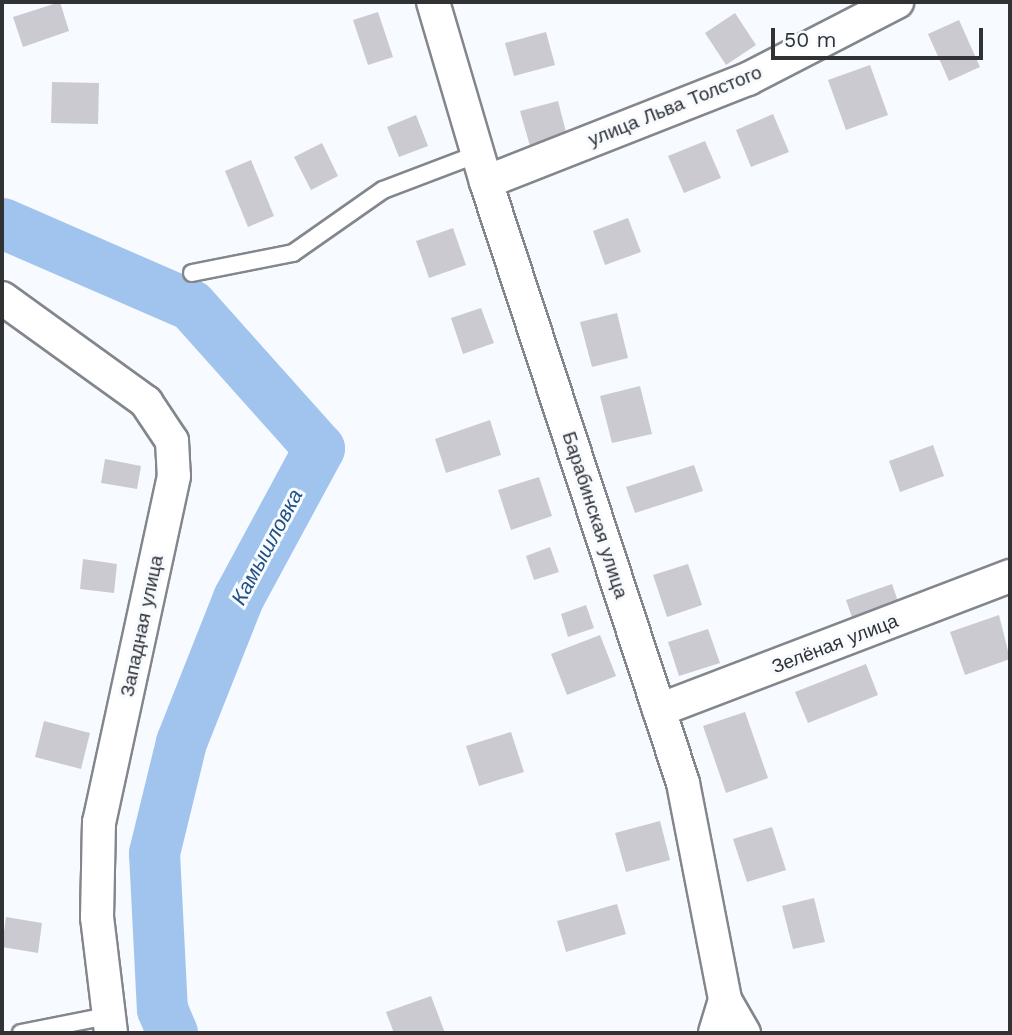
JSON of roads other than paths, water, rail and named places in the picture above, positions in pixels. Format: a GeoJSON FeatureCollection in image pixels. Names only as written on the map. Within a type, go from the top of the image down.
{"type":"FeatureCollection","features":[{"type":"Feature","properties":{"kind":"street","name":"Барабинская улица"},"geometry":{"type":"LineString","coordinates":[[433,2],[482,168],[684,783],[725,1000],[715,1033]]}},
{"type":"Feature","properties":{"kind":"street","name":"улица Льва Толстого"},"geometry":{"type":"LineString","coordinates":[[482,168],[748,79],[897,2]]}},
{"type":"Feature","properties":{"kind":"street","name":"Западная улица"},"geometry":{"type":"LineString","coordinates":[[2,298],[146,402],[172,441],[174,476],[99,822],[97,917],[109,1024]]}},
{"type":"Feature","properties":{"kind":"street","name":"Зелёная улица"},"geometry":{"type":"LineString","coordinates":[[659,710],[1010,576]]}},
{"type":"Feature","properties":{"kind":"street"},"geometry":{"type":"LineString","coordinates":[[725,1000],[744,1033]]}},
{"type":"Feature","properties":{"kind":"lane"},"geometry":{"type":"LineString","coordinates":[[192,273],[293,253],[383,190],[482,168]]}},
{"type":"Feature","properties":{"kind":"lane"},"geometry":{"type":"LineString","coordinates":[[21,1033],[109,1024]]}},
{"type":"Feature","properties":{"kind":"waterway","name":"Камышловка"},"geometry":{"type":"LineString","coordinates":[[2,223],[191,305],[319,448],[238,598],[181,742],[154,853],[162,1009],[172,1033]]}}]}
